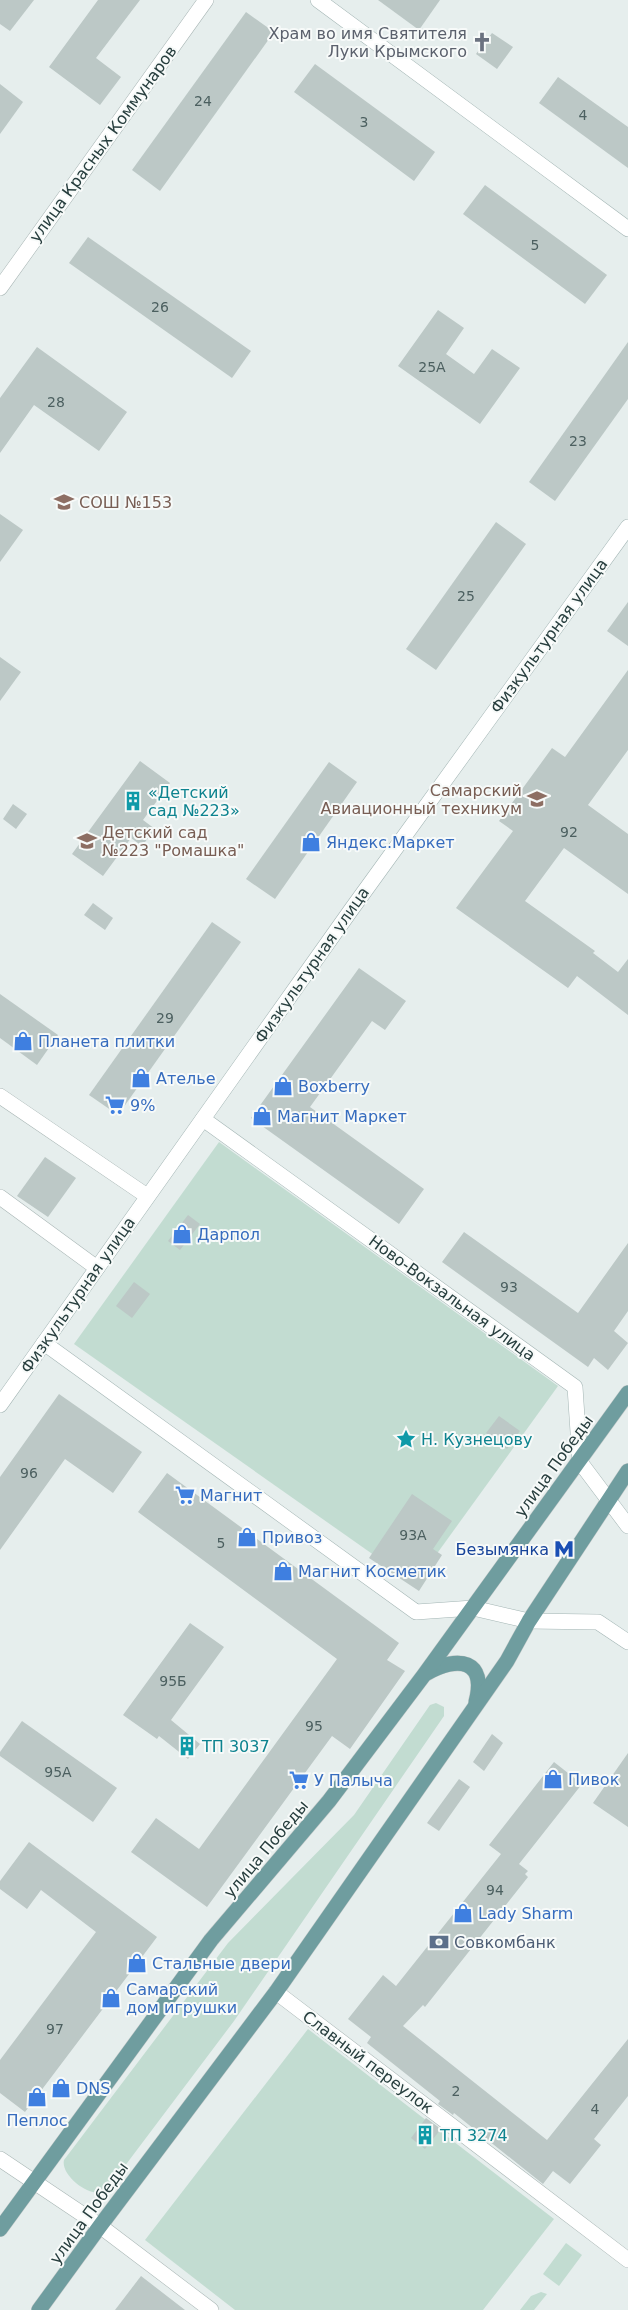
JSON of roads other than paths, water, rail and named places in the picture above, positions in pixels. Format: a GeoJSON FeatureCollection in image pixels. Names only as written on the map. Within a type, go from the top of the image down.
{"type":"FeatureCollection","features":[{"type":"Feature","properties":{"kind":"main road","name":"улица Победы"},"geometry":{"type":"LineString","coordinates":[[0,2229],[212,1940],[329,1801],[424,1676],[628,1393]]}},
{"type":"Feature","properties":{"kind":"main road","name":"улица Победы"},"geometry":{"type":"LineString","coordinates":[[39,2310],[276,1992],[507,1661],[529,1621],[628,1471]]}},
{"type":"Feature","properties":{"kind":"main road"},"geometry":{"type":"LineString","coordinates":[[424,1676],[441,1665],[457,1662],[470,1667],[478,1678],[479,1690],[475,1706]]}},
{"type":"Feature","properties":{"kind":"street","name":"улица Красных Коммунаров"},"geometry":{"type":"LineString","coordinates":[[0,288],[206,0]]}},
{"type":"Feature","properties":{"kind":"street"},"geometry":{"type":"LineString","coordinates":[[318,0],[628,229]]}},
{"type":"Feature","properties":{"kind":"street","name":"Физкультурная улица"},"geometry":{"type":"LineString","coordinates":[[0,1406],[351,910],[628,527]]}},
{"type":"Feature","properties":{"kind":"street"},"geometry":{"type":"LineString","coordinates":[[0,1096],[147,1196]]}},
{"type":"Feature","properties":{"kind":"street","name":"Ново-Вокзальная улица"},"geometry":{"type":"LineString","coordinates":[[203,1119],[575,1387],[580,1462]]}},
{"type":"Feature","properties":{"kind":"street"},"geometry":{"type":"LineString","coordinates":[[0,1197],[97,1268]]}},
{"type":"Feature","properties":{"kind":"street"},"geometry":{"type":"LineString","coordinates":[[44,1344],[416,1612],[473,1608],[529,1621],[598,1622],[628,1642]]}},
{"type":"Feature","properties":{"kind":"street"},"geometry":{"type":"LineString","coordinates":[[580,1462],[607,1501],[628,1526]]}},
{"type":"Feature","properties":{"kind":"street","name":"Славный переулок"},"geometry":{"type":"LineString","coordinates":[[276,1992],[628,2260]]}},
{"type":"Feature","properties":{"kind":"street"},"geometry":{"type":"LineString","coordinates":[[0,2158],[100,2226],[211,2310]]}},
{"type":"Feature","properties":{"kind":"place","name":"Храм во имя Святителя Луки Крымского"},"geometry":{"type":"Point","coordinates":[482,42]}},
{"type":"Feature","properties":{"kind":"place","name":"СОШ №153"},"geometry":{"type":"Point","coordinates":[64,502]}},
{"type":"Feature","properties":{"kind":"place","name":"Самарский Авиационный техникум"},"geometry":{"type":"Point","coordinates":[537,799]}},
{"type":"Feature","properties":{"kind":"place","name":"«Детский сад №223»"},"geometry":{"type":"Point","coordinates":[133,801]}},
{"type":"Feature","properties":{"kind":"place","name":"Детский сад №223 \"Ромашка\""},"geometry":{"type":"Point","coordinates":[87,841]}},
{"type":"Feature","properties":{"kind":"place","name":"Яндекс.Маркет"},"geometry":{"type":"Point","coordinates":[311,842]}},
{"type":"Feature","properties":{"kind":"place","name":"Планета плитки"},"geometry":{"type":"Point","coordinates":[23,1041]}},
{"type":"Feature","properties":{"kind":"place","name":"Ателье"},"geometry":{"type":"Point","coordinates":[141,1078]}},
{"type":"Feature","properties":{"kind":"place","name":"Boxberry"},"geometry":{"type":"Point","coordinates":[283,1086]}},
{"type":"Feature","properties":{"kind":"place","name":"9%"},"geometry":{"type":"Point","coordinates":[115,1105]}},
{"type":"Feature","properties":{"kind":"place","name":"Магнит Маркет"},"geometry":{"type":"Point","coordinates":[262,1116]}},
{"type":"Feature","properties":{"kind":"place","name":"Дарпол"},"geometry":{"type":"Point","coordinates":[182,1234]}},
{"type":"Feature","properties":{"kind":"place","name":"Н. Кузнецову"},"geometry":{"type":"Point","coordinates":[406,1439]}},
{"type":"Feature","properties":{"kind":"place","name":"Магнит"},"geometry":{"type":"Point","coordinates":[185,1495]}},
{"type":"Feature","properties":{"kind":"place","name":"Привоз"},"geometry":{"type":"Point","coordinates":[247,1537]}},
{"type":"Feature","properties":{"kind":"place","name":"Безымянка"},"geometry":{"type":"Point","coordinates":[564,1549]}},
{"type":"Feature","properties":{"kind":"place","name":"Магнит Косметик"},"geometry":{"type":"Point","coordinates":[283,1571]}},
{"type":"Feature","properties":{"kind":"place","name":"ТП 3037"},"geometry":{"type":"Point","coordinates":[187,1746]}},
{"type":"Feature","properties":{"kind":"place","name":"Пивок"},"geometry":{"type":"Point","coordinates":[553,1779]}},
{"type":"Feature","properties":{"kind":"place","name":"У Палыча"},"geometry":{"type":"Point","coordinates":[299,1780]}},
{"type":"Feature","properties":{"kind":"place","name":"Lady Sharm"},"geometry":{"type":"Point","coordinates":[463,1913]}},
{"type":"Feature","properties":{"kind":"place","name":"Совкомбанк"},"geometry":{"type":"Point","coordinates":[439,1942]}},
{"type":"Feature","properties":{"kind":"place","name":"Стальные двери"},"geometry":{"type":"Point","coordinates":[137,1963]}},
{"type":"Feature","properties":{"kind":"place","name":"Самарский дом игрушки"},"geometry":{"type":"Point","coordinates":[111,1998]}},
{"type":"Feature","properties":{"kind":"place","name":"DNS"},"geometry":{"type":"Point","coordinates":[61,2088]}},
{"type":"Feature","properties":{"kind":"place","name":"Пеплос"},"geometry":{"type":"Point","coordinates":[37,2097]}},
{"type":"Feature","properties":{"kind":"place","name":"ТП 3274"},"geometry":{"type":"Point","coordinates":[425,2135]}}]}
